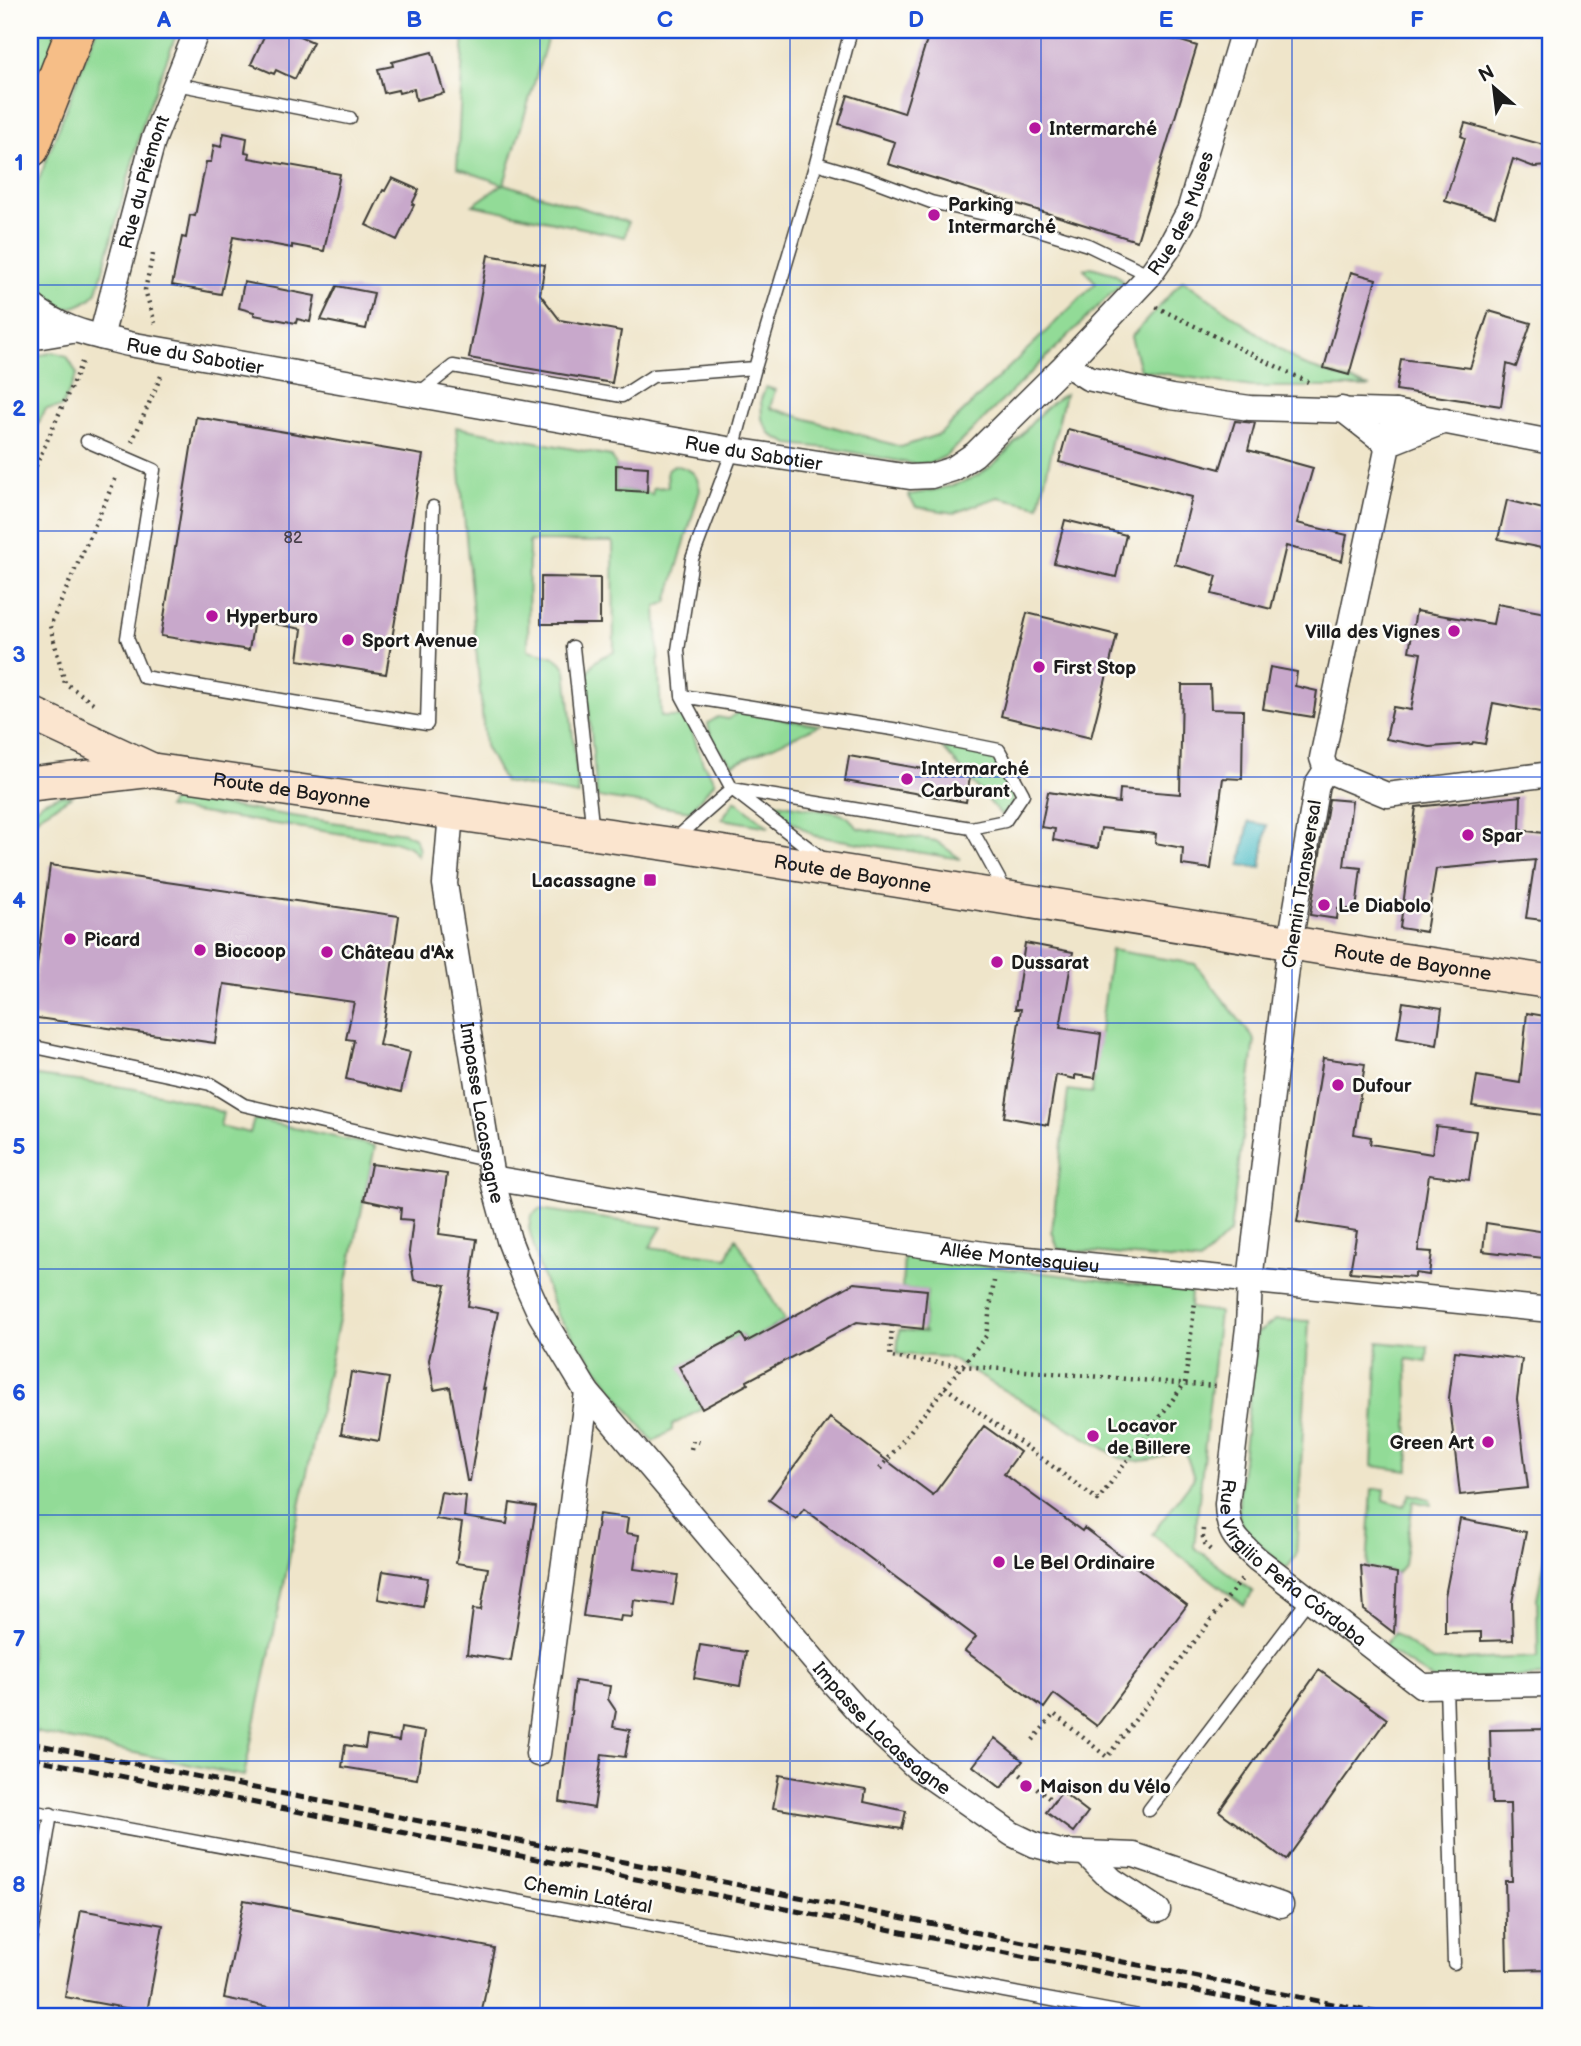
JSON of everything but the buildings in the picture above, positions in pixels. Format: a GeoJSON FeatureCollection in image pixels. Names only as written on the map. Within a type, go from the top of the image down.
{"type":"FeatureCollection","features":[{"type":"Feature","properties":{"kind":"main road"},"geometry":{"type":"LineString","coordinates":[[30,148],[76,30]]}},
{"type":"Feature","properties":{"kind":"main road","name":"Route de Bayonne"},"geometry":{"type":"LineString","coordinates":[[30,713],[152,770]]}},
{"type":"Feature","properties":{"kind":"main road","name":"Route de Bayonne"},"geometry":{"type":"LineString","coordinates":[[30,784],[81,776],[152,770],[669,844],[1551,982]]}},
{"type":"Feature","properties":{"kind":"street","name":"Rue du Piémont"},"geometry":{"type":"LineString","coordinates":[[101,337],[153,141],[197,30]]}},
{"type":"Feature","properties":{"kind":"street","name":"Rue des Muses"},"geometry":{"type":"LineString","coordinates":[[1066,364],[1142,283],[1169,248],[1189,211],[1243,30]]}},
{"type":"Feature","properties":{"kind":"street","name":"Rue du Sabotier"},"geometry":{"type":"LineString","coordinates":[[30,304],[40,313],[72,331],[101,337],[157,340],[418,394],[733,450],[910,477],[930,476],[953,469],[975,454],[1066,364]]}},
{"type":"Feature","properties":{"kind":"street","name":"Rue du Sabotier"},"geometry":{"type":"LineString","coordinates":[[30,338],[72,331]]}},
{"type":"Feature","properties":{"kind":"street"},"geometry":{"type":"LineString","coordinates":[[1066,364],[1088,378],[1171,397],[1250,408],[1395,412],[1550,435]]}},
{"type":"Feature","properties":{"kind":"street"},"geometry":{"type":"LineString","coordinates":[[1342,409],[1387,444],[1445,421]]}},
{"type":"Feature","properties":{"kind":"street","name":"Chemin Transversal"},"geometry":{"type":"LineString","coordinates":[[1250,1281],[1290,943],[1317,784],[1326,771],[1322,758],[1395,412]]}},
{"type":"Feature","properties":{"kind":"street"},"geometry":{"type":"LineString","coordinates":[[1326,771],[1388,795],[1551,774]]}},
{"type":"Feature","properties":{"kind":"street","name":"Impasse Lacassagne"},"geometry":{"type":"LineString","coordinates":[[451,813],[445,884],[491,1170],[509,1240],[525,1281],[541,1314],[587,1392],[834,1684],[916,1768],[1012,1834],[1035,1845],[1061,1852],[1134,1855],[1281,1905]]}},
{"type":"Feature","properties":{"kind":"street","name":"Allée Montesquieu"},"geometry":{"type":"LineString","coordinates":[[491,1170],[707,1214],[998,1256],[1551,1310]]}},
{"type":"Feature","properties":{"kind":"street","name":"Rue Virgilio Peña Córdoba"},"geometry":{"type":"LineString","coordinates":[[1250,1281],[1248,1327],[1227,1504],[1232,1535],[1257,1559],[1422,1686],[1551,1684]]}},
{"type":"Feature","properties":{"kind":"street"},"geometry":{"type":"LineString","coordinates":[[537,1754],[587,1392]]}},
{"type":"Feature","properties":{"kind":"street"},"geometry":{"type":"LineString","coordinates":[[1086,1854],[1112,1880],[1158,1910]]}},
{"type":"Feature","properties":{"kind":"lane"},"geometry":{"type":"LineString","coordinates":[[840,872],[732,789],[682,696],[678,650],[692,559],[733,450],[816,163],[850,30]]}},
{"type":"Feature","properties":{"kind":"lane"},"geometry":{"type":"LineString","coordinates":[[176,84],[350,118]]}},
{"type":"Feature","properties":{"kind":"lane"},"geometry":{"type":"LineString","coordinates":[[816,163],[867,178],[931,202],[998,217],[1088,245],[1142,283]]}},
{"type":"Feature","properties":{"kind":"lane"},"geometry":{"type":"LineString","coordinates":[[418,394],[453,366],[622,396],[653,376],[755,368]]}},
{"type":"Feature","properties":{"kind":"lane"},"geometry":{"type":"LineString","coordinates":[[87,441],[154,470],[127,638],[143,677],[427,724],[433,508]]}},
{"type":"Feature","properties":{"kind":"lane"},"geometry":{"type":"LineString","coordinates":[[573,647],[593,833]]}},
{"type":"Feature","properties":{"kind":"lane"},"geometry":{"type":"LineString","coordinates":[[682,696],[899,730],[999,750],[1023,794],[1005,821],[971,828],[732,789]]}},
{"type":"Feature","properties":{"kind":"lane"},"geometry":{"type":"LineString","coordinates":[[669,844],[732,789]]}},
{"type":"Feature","properties":{"kind":"lane"},"geometry":{"type":"LineString","coordinates":[[971,828],[1009,898]]}},
{"type":"Feature","properties":{"kind":"lane"},"geometry":{"type":"LineString","coordinates":[[30,1046],[210,1083],[244,1105],[491,1170]]}},
{"type":"Feature","properties":{"kind":"lane"},"geometry":{"type":"LineString","coordinates":[[1150,1810],[1309,1599]]}},
{"type":"Feature","properties":{"kind":"lane"},"geometry":{"type":"LineString","coordinates":[[1446,1685],[1454,1963]]}},
{"type":"Feature","properties":{"kind":"lane","name":"Chemin Latéral"},"geometry":{"type":"LineString","coordinates":[[30,1811],[1139,2016]]}},
{"type":"Feature","properties":{"kind":"lane"},"geometry":{"type":"LineString","coordinates":[[30,1942],[51,1814]]}},
{"type":"Feature","properties":{"kind":"path"},"geometry":{"type":"LineString","coordinates":[[93,703],[65,683],[50,626],[162,374],[145,290],[154,251]]}},
{"type":"Feature","properties":{"kind":"path"},"geometry":{"type":"LineString","coordinates":[[1142,283],[1163,311],[1294,376],[1339,391],[1342,409]]}},
{"type":"Feature","properties":{"kind":"path"},"geometry":{"type":"LineString","coordinates":[[30,479],[82,362],[101,337]]}},
{"type":"Feature","properties":{"kind":"path"},"geometry":{"type":"LineString","coordinates":[[880,1469],[986,1336],[998,1256]]}},
{"type":"Feature","properties":{"kind":"path"},"geometry":{"type":"LineString","coordinates":[[945,1387],[1098,1500],[1185,1383],[1199,1275]]}},
{"type":"Feature","properties":{"kind":"path"},"geometry":{"type":"LineString","coordinates":[[1195,1302],[1205,1303]]}},
{"type":"Feature","properties":{"kind":"path"},"geometry":{"type":"LineString","coordinates":[[892,1325],[890,1357],[963,1366],[1218,1386],[1220,1374]]}},
{"type":"Feature","properties":{"kind":"path"},"geometry":{"type":"LineString","coordinates":[[691,1449],[693,1440],[702,1443]]}},
{"type":"Feature","properties":{"kind":"path"},"geometry":{"type":"LineString","coordinates":[[1203,1523],[1202,1537],[1207,1547],[1216,1554]]}},
{"type":"Feature","properties":{"kind":"path"},"geometry":{"type":"LineString","coordinates":[[1033,1740],[1054,1714],[1107,1757],[1257,1559]]}},
{"type":"Feature","properties":{"kind":"path"},"geometry":{"type":"LineString","coordinates":[[1015,1770],[1054,1802]]}},
{"type":"Feature","properties":{"kind":"green space"},"geometry":{"type":"Polygon","coordinates":[[[32,30],[59,30],[30,109],[30,36],[32,30]]]}},
{"type":"Feature","properties":{"kind":"green space"},"geometry":{"type":"Polygon","coordinates":[[[96,30],[178,30],[145,116],[97,292],[77,306],[58,308],[46,304],[30,289],[30,203],[96,30]]]}},
{"type":"Feature","properties":{"kind":"green space"},"geometry":{"type":"Polygon","coordinates":[[[464,30],[550,30],[504,184],[628,222],[625,237],[473,205],[503,184],[457,168],[464,30]]]}},
{"type":"Feature","properties":{"kind":"green space"},"geometry":{"type":"Polygon","coordinates":[[[1091,267],[1116,274],[1123,282],[946,456],[931,463],[913,464],[836,449],[789,444],[771,435],[762,419],[761,399],[766,387],[775,390],[770,408],[901,447],[940,434],[1096,283],[1084,269],[1091,267]]]}},
{"type":"Feature","properties":{"kind":"green space"},"geometry":{"type":"Polygon","coordinates":[[[1183,280],[1301,364],[1370,387],[1252,387],[1140,370],[1131,337],[1183,280]]]}},
{"type":"Feature","properties":{"kind":"green space"},"geometry":{"type":"Polygon","coordinates":[[[53,352],[67,356],[77,374],[62,407],[46,409],[38,424],[30,407],[30,358],[53,352]]]}},
{"type":"Feature","properties":{"kind":"green space"},"geometry":{"type":"Polygon","coordinates":[[[1065,394],[1039,506],[998,497],[954,513],[916,507],[908,495],[958,484],[986,470],[1043,411],[1065,394]]]}},
{"type":"Feature","properties":{"kind":"green space"},"geometry":{"type":"Polygon","coordinates":[[[456,427],[611,456],[616,465],[616,490],[647,492],[652,495],[653,488],[668,487],[667,470],[674,465],[695,475],[700,490],[667,602],[656,607],[661,717],[687,717],[703,763],[715,782],[690,811],[597,797],[586,680],[596,662],[614,652],[613,542],[529,541],[528,650],[555,658],[566,670],[579,795],[504,782],[485,746],[456,427]]]}},
{"type":"Feature","properties":{"kind":"green space"},"geometry":{"type":"Polygon","coordinates":[[[738,712],[820,725],[733,764],[717,746],[708,723],[718,717],[728,719],[738,712]]]}},
{"type":"Feature","properties":{"kind":"green space"},"geometry":{"type":"Polygon","coordinates":[[[941,746],[985,754],[1004,767],[1012,781],[1015,796],[1012,805],[1002,816],[941,746]]]}},
{"type":"Feature","properties":{"kind":"green space"},"geometry":{"type":"Polygon","coordinates":[[[61,795],[72,796],[39,816],[30,828],[30,811],[61,795]]]}},
{"type":"Feature","properties":{"kind":"green space"},"geometry":{"type":"Polygon","coordinates":[[[174,798],[404,833],[415,838],[419,849],[418,856],[410,847],[397,842],[167,808],[174,798]]]}},
{"type":"Feature","properties":{"kind":"green space"},"geometry":{"type":"Polygon","coordinates":[[[735,800],[769,827],[722,819],[735,800]]]}},
{"type":"Feature","properties":{"kind":"green space"},"geometry":{"type":"Polygon","coordinates":[[[765,801],[838,813],[848,817],[858,828],[936,841],[961,859],[815,836],[765,801]]]}},
{"type":"Feature","properties":{"kind":"green space"},"geometry":{"type":"Polygon","coordinates":[[[1111,950],[1195,964],[1255,1040],[1230,1232],[1200,1262],[1058,1249],[1052,1231],[1068,1090],[1092,1093],[1111,950]]]}},
{"type":"Feature","properties":{"kind":"green space"},"geometry":{"type":"Polygon","coordinates":[[[30,1075],[128,1088],[177,1098],[223,1113],[220,1126],[250,1133],[254,1119],[375,1146],[244,1776],[30,1731],[30,1075]]]}},
{"type":"Feature","properties":{"kind":"green space"},"geometry":{"type":"Polygon","coordinates":[[[539,1209],[662,1227],[650,1247],[727,1258],[736,1238],[785,1321],[746,1342],[741,1334],[680,1367],[702,1409],[672,1425],[672,1430],[653,1442],[557,1315],[538,1263],[529,1228],[531,1216],[539,1209]]]}},
{"type":"Feature","properties":{"kind":"green space"},"geometry":{"type":"Polygon","coordinates":[[[904,1256],[1191,1291],[1190,1308],[1219,1312],[1194,1547],[1253,1592],[1244,1605],[1152,1534],[1194,1478],[1183,1445],[1169,1454],[1145,1461],[1120,1458],[947,1357],[897,1354],[899,1330],[925,1332],[923,1329],[927,1291],[902,1288],[904,1256]]]}},
{"type":"Feature","properties":{"kind":"green space"},"geometry":{"type":"Polygon","coordinates":[[[1276,1320],[1309,1321],[1296,1556],[1286,1569],[1246,1532],[1239,1519],[1239,1495],[1257,1333],[1276,1320]]]}},
{"type":"Feature","properties":{"kind":"green space"},"geometry":{"type":"Polygon","coordinates":[[[1378,1342],[1428,1347],[1427,1362],[1407,1359],[1409,1471],[1372,1466],[1378,1342]]]}},
{"type":"Feature","properties":{"kind":"green space"},"geometry":{"type":"Polygon","coordinates":[[[1372,1489],[1385,1489],[1384,1500],[1404,1506],[1410,1494],[1430,1499],[1431,1502],[1431,1505],[1413,1501],[1404,1565],[1397,1573],[1367,1568],[1372,1489]]]}},
{"type":"Feature","properties":{"kind":"green space"},"geometry":{"type":"Polygon","coordinates":[[[1551,1530],[1551,1676],[1434,1680],[1383,1647],[1394,1633],[1433,1661],[1538,1657],[1537,1598],[1551,1530]]]}},
{"type":"Feature","properties":{"kind":"water"},"geometry":{"type":"Polygon","coordinates":[[[1249,822],[1267,825],[1261,868],[1240,865],[1249,822]]]}},
{"type":"Feature","properties":{"kind":"railway"},"geometry":{"type":"LineString","coordinates":[[30,1743],[1393,2016]]}},
{"type":"Feature","properties":{"kind":"railway"},"geometry":{"type":"LineString","coordinates":[[30,1758],[1322,2016]]}},
{"type":"Feature","properties":{"kind":"place","name":"Intermarché"},"geometry":{"type":"Point","coordinates":[1035,128]}},
{"type":"Feature","properties":{"kind":"place","name":"Parking Intermarché"},"geometry":{"type":"Point","coordinates":[934,215]}},
{"type":"Feature","properties":{"kind":"place","name":"Hyperburo"},"geometry":{"type":"Point","coordinates":[212,616]}},
{"type":"Feature","properties":{"kind":"place","name":"Villa des Vignes"},"geometry":{"type":"Point","coordinates":[1454,631]}},
{"type":"Feature","properties":{"kind":"place","name":"Sport Avenue"},"geometry":{"type":"Point","coordinates":[348,640]}},
{"type":"Feature","properties":{"kind":"place","name":"First Stop"},"geometry":{"type":"Point","coordinates":[1039,667]}},
{"type":"Feature","properties":{"kind":"place","name":"Intermarché Carburant"},"geometry":{"type":"Point","coordinates":[907,779]}},
{"type":"Feature","properties":{"kind":"place","name":"Spar"},"geometry":{"type":"Point","coordinates":[1468,835]}},
{"type":"Feature","properties":{"kind":"place","name":"Lacassagne"},"geometry":{"type":"Point","coordinates":[650,880]}},
{"type":"Feature","properties":{"kind":"place","name":"Le Diabolo"},"geometry":{"type":"Point","coordinates":[1324,905]}},
{"type":"Feature","properties":{"kind":"place","name":"Picard"},"geometry":{"type":"Point","coordinates":[70,939]}},
{"type":"Feature","properties":{"kind":"place","name":"Biocoop"},"geometry":{"type":"Point","coordinates":[200,950]}},
{"type":"Feature","properties":{"kind":"place","name":"Château d'Ax"},"geometry":{"type":"Point","coordinates":[327,952]}},
{"type":"Feature","properties":{"kind":"place","name":"Dussarat"},"geometry":{"type":"Point","coordinates":[997,962]}},
{"type":"Feature","properties":{"kind":"place","name":"Dufour"},"geometry":{"type":"Point","coordinates":[1338,1085]}},
{"type":"Feature","properties":{"kind":"place","name":"Locavor de Billere"},"geometry":{"type":"Point","coordinates":[1093,1436]}},
{"type":"Feature","properties":{"kind":"place","name":"Green Art"},"geometry":{"type":"Point","coordinates":[1488,1442]}},
{"type":"Feature","properties":{"kind":"place","name":"Le Bel Ordinaire"},"geometry":{"type":"Point","coordinates":[999,1562]}},
{"type":"Feature","properties":{"kind":"place","name":"Maison du Vélo"},"geometry":{"type":"Point","coordinates":[1026,1786]}}]}
